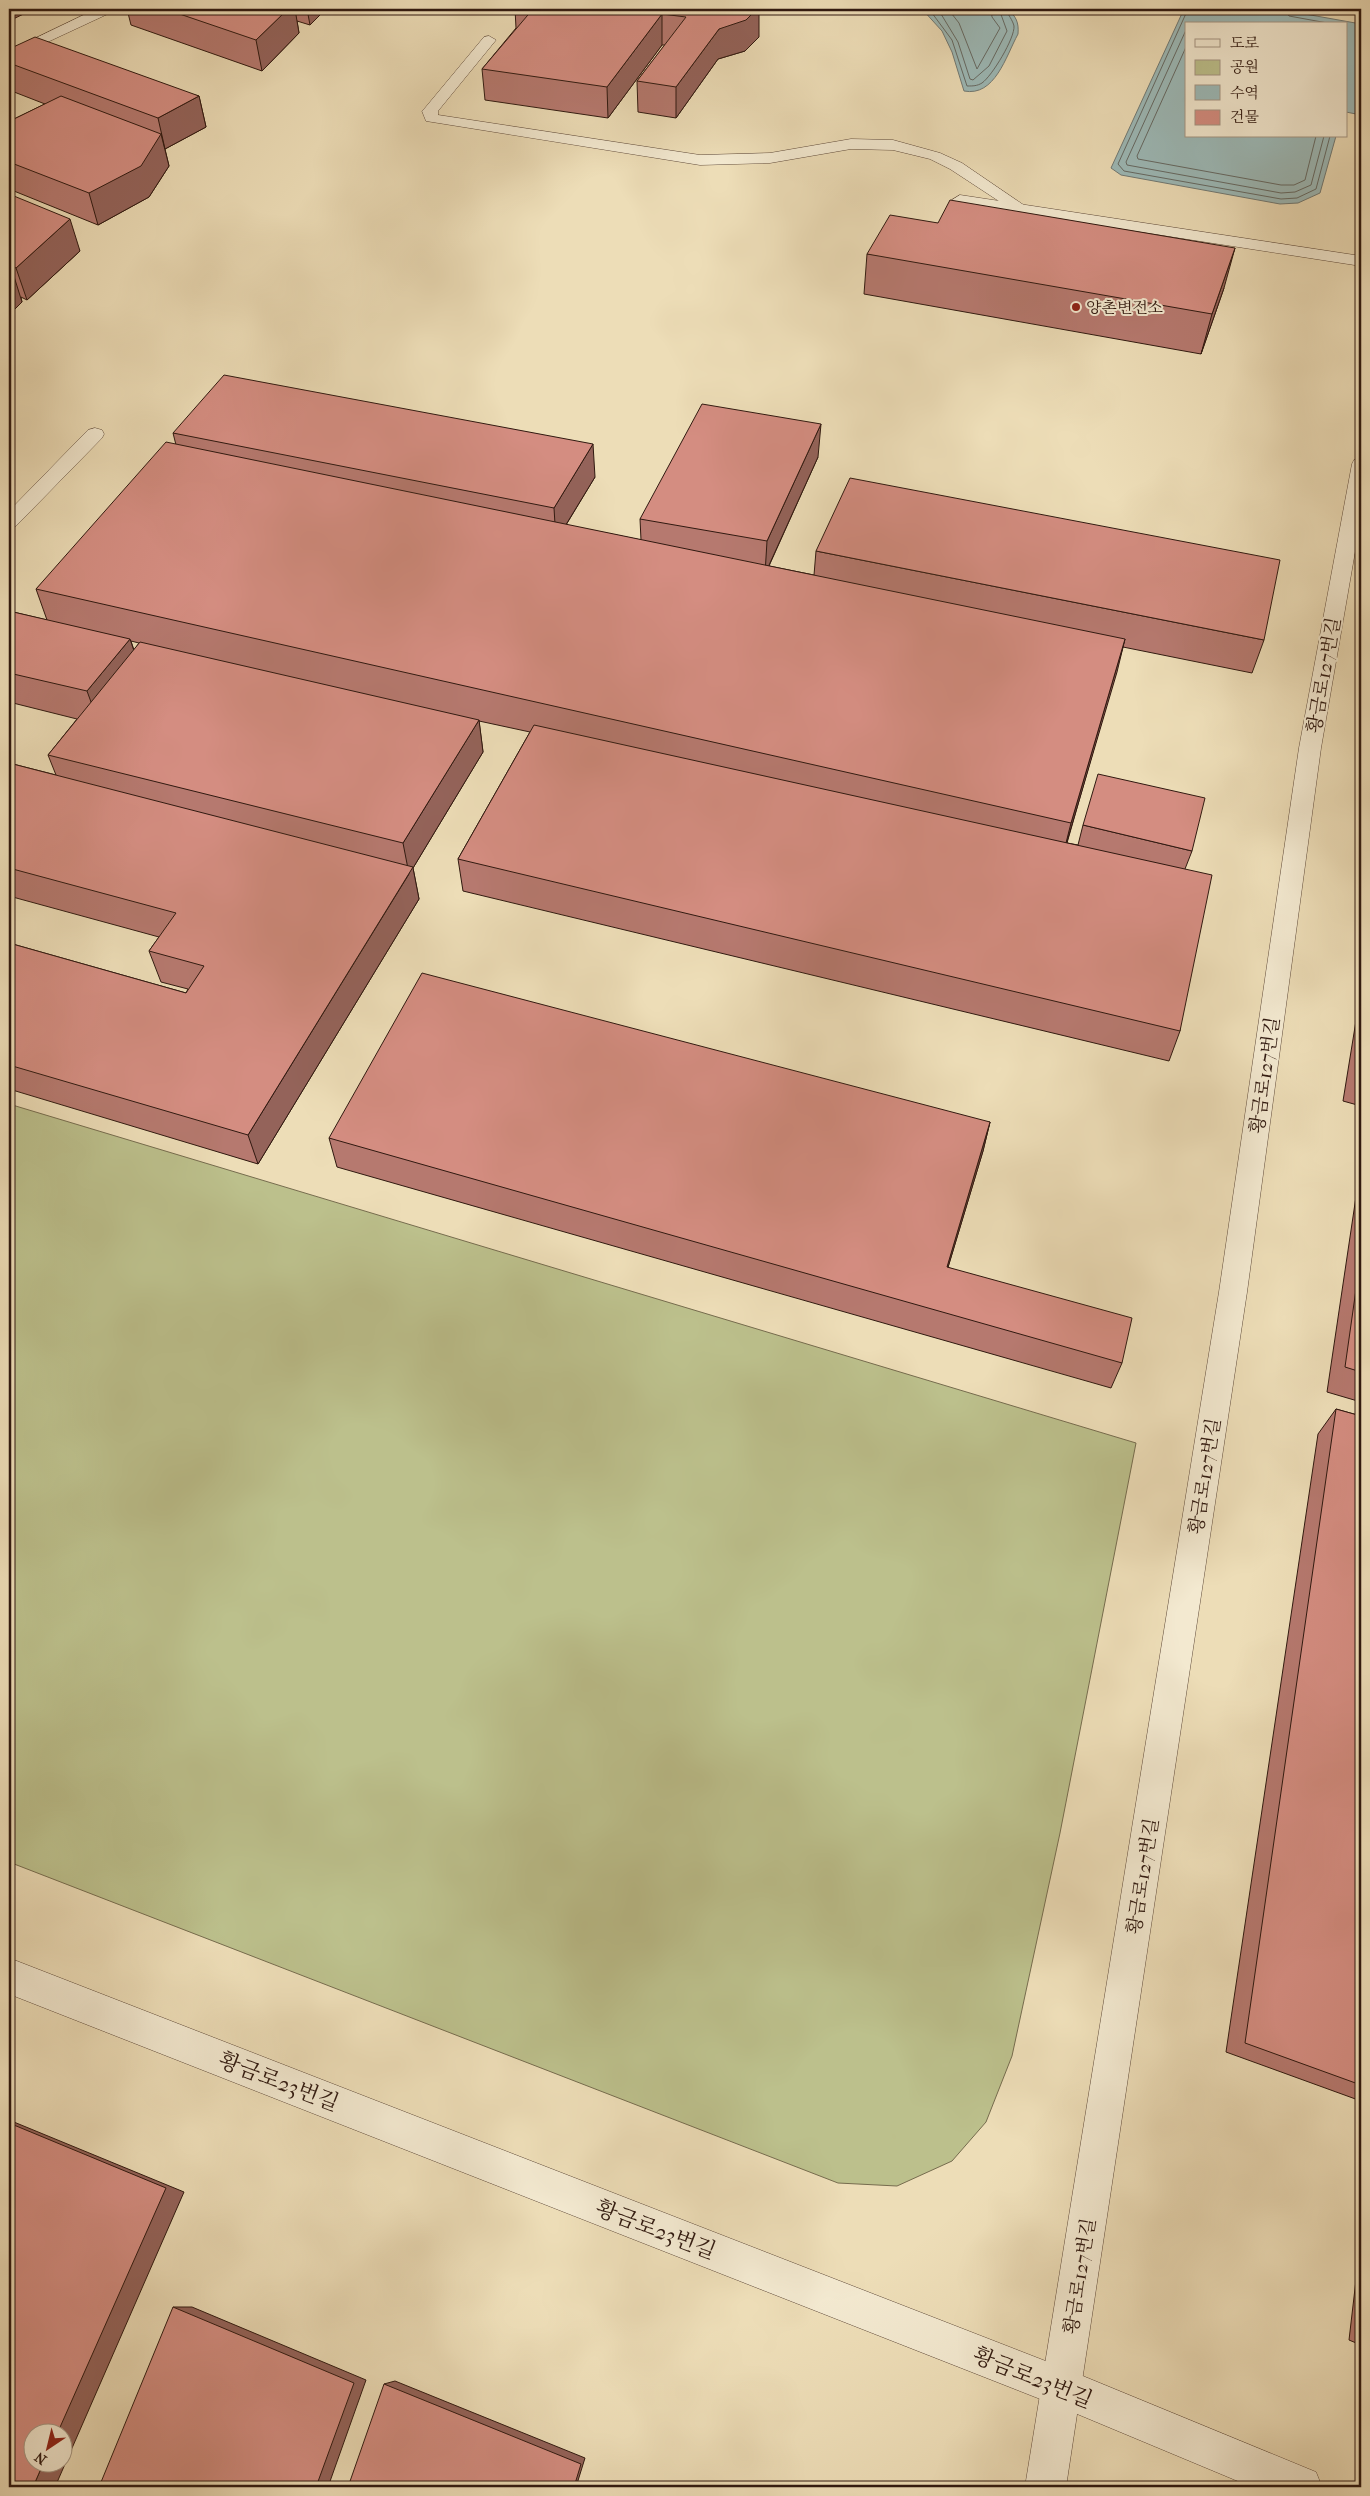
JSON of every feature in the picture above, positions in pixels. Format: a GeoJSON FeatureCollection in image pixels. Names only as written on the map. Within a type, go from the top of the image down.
{"type":"FeatureCollection","features":[{"type":"Feature","properties":{"kind":"street"},"geometry":{"type":"LineString","coordinates":[[9,56],[107,9]]}},
{"type":"Feature","properties":{"kind":"street"},"geometry":{"type":"LineString","coordinates":[[489,40],[430,111],[431,118],[700,160],[770,158],[851,144],[893,145],[920,151],[956,166],[1023,210]]}},
{"type":"Feature","properties":{"kind":"street"},"geometry":{"type":"LineString","coordinates":[[960,200],[1361,261]]}},
{"type":"Feature","properties":{"kind":"street"},"geometry":{"type":"LineString","coordinates":[[9,522],[95,434]]}},
{"type":"Feature","properties":{"kind":"street","name":"황금로127번길"},"geometry":{"type":"LineString","coordinates":[[1045,2487],[1233,1292],[1310,748],[1361,464]]}},
{"type":"Feature","properties":{"kind":"street","name":"황금로23번길"},"geometry":{"type":"LineString","coordinates":[[9,1976],[1061,2387],[1301,2487]]}},
{"type":"Feature","properties":{"kind":"green space"},"geometry":{"type":"Polygon","coordinates":[[[9,1104],[1136,1443],[1060,1833],[1012,2056],[986,2122],[952,2161],[897,2186],[838,2183],[9,1862],[9,1104]]]}},
{"type":"Feature","properties":{"kind":"water"},"geometry":{"type":"Polygon","coordinates":[[[922,9],[1008,9],[1015,17],[1018,34],[998,73],[984,88],[975,91],[964,91],[952,52],[942,31],[922,9]]]}},
{"type":"Feature","properties":{"kind":"water"},"geometry":{"type":"Polygon","coordinates":[[[1184,9],[1277,9],[1361,24],[1361,115],[1348,112],[1348,22],[1185,22],[1185,138],[1335,138],[1320,193],[1298,203],[1280,204],[1121,175],[1111,168],[1184,9]]]}},
{"type":"Feature","properties":{"kind":"building"},"geometry":{"type":"Polygon","coordinates":[[[165,9],[288,9],[256,40],[165,9]]]}},
{"type":"Feature","properties":{"kind":"building"},"geometry":{"type":"Polygon","coordinates":[[[533,9],[757,9],[746,20],[719,29],[676,87],[637,81],[686,17],[662,14],[607,87],[482,69],[533,9]]]}},
{"type":"Feature","properties":{"kind":"building"},"geometry":{"type":"Polygon","coordinates":[[[35,37],[199,96],[158,118],[9,63],[9,49],[35,37]]]}},
{"type":"Feature","properties":{"kind":"building"},"geometry":{"type":"Polygon","coordinates":[[[61,96],[161,134],[141,166],[89,193],[9,162],[9,117],[14,119],[61,96]]]}},
{"type":"Feature","properties":{"kind":"building"},"geometry":{"type":"Polygon","coordinates":[[[9,194],[70,219],[16,268],[9,264],[9,194]]]}},
{"type":"Feature","properties":{"kind":"building"},"geometry":{"type":"Polygon","coordinates":[[[950,200],[1235,248],[1212,314],[867,254],[890,215],[938,223],[950,200]]]}},
{"type":"Feature","properties":{"kind":"building"},"geometry":{"type":"Polygon","coordinates":[[[224,375],[593,444],[554,508],[173,433],[224,375]]]}},
{"type":"Feature","properties":{"kind":"building"},"geometry":{"type":"Polygon","coordinates":[[[702,404],[821,424],[767,541],[640,519],[702,404]]]}},
{"type":"Feature","properties":{"kind":"building"},"geometry":{"type":"Polygon","coordinates":[[[166,442],[1125,639],[1071,823],[36,589],[166,442]]]}},
{"type":"Feature","properties":{"kind":"building"},"geometry":{"type":"Polygon","coordinates":[[[850,478],[1280,560],[1264,640],[816,551],[850,478]]]}},
{"type":"Feature","properties":{"kind":"building"},"geometry":{"type":"Polygon","coordinates":[[[9,611],[130,639],[87,691],[9,673],[9,611]]]}},
{"type":"Feature","properties":{"kind":"building"},"geometry":{"type":"Polygon","coordinates":[[[140,642],[479,720],[403,843],[48,755],[140,642]]]}},
{"type":"Feature","properties":{"kind":"building"},"geometry":{"type":"Polygon","coordinates":[[[534,725],[1212,875],[1180,1031],[458,859],[534,725]]]}},
{"type":"Feature","properties":{"kind":"building"},"geometry":{"type":"Polygon","coordinates":[[[9,763],[413,867],[248,1135],[9,1065],[9,943],[186,993],[204,966],[149,951],[176,913],[9,868],[9,763]]]}},
{"type":"Feature","properties":{"kind":"building"},"geometry":{"type":"Polygon","coordinates":[[[1098,774],[1205,798],[1192,851],[1083,825],[1098,774]]]}},
{"type":"Feature","properties":{"kind":"building"},"geometry":{"type":"Polygon","coordinates":[[[422,973],[990,1122],[947,1267],[1132,1318],[1122,1363],[329,1138],[422,973]]]}},
{"type":"Feature","properties":{"kind":"building"},"geometry":{"type":"Polygon","coordinates":[[[1361,1254],[1361,1372],[1345,1367],[1361,1254]]]}},
{"type":"Feature","properties":{"kind":"building"},"geometry":{"type":"Polygon","coordinates":[[[1336,1409],[1361,1416],[1361,2085],[1245,2043],[1336,1409]]]}},
{"type":"Feature","properties":{"kind":"building"},"geometry":{"type":"Polygon","coordinates":[[[9,2123],[166,2188],[61,2424],[22,2424],[22,2474],[39,2474],[33,2487],[9,2487],[9,2123]]]}},
{"type":"Feature","properties":{"kind":"building"},"geometry":{"type":"Polygon","coordinates":[[[173,2307],[354,2383],[316,2487],[99,2487],[173,2307]]]}},
{"type":"Feature","properties":{"kind":"building"},"geometry":{"type":"Polygon","coordinates":[[[384,2384],[581,2464],[574,2487],[348,2487],[384,2384]]]}},
{"type":"Feature","properties":{"kind":"place","name":"양촌변전소"},"geometry":{"type":"Point","coordinates":[1076,307]}}]}
